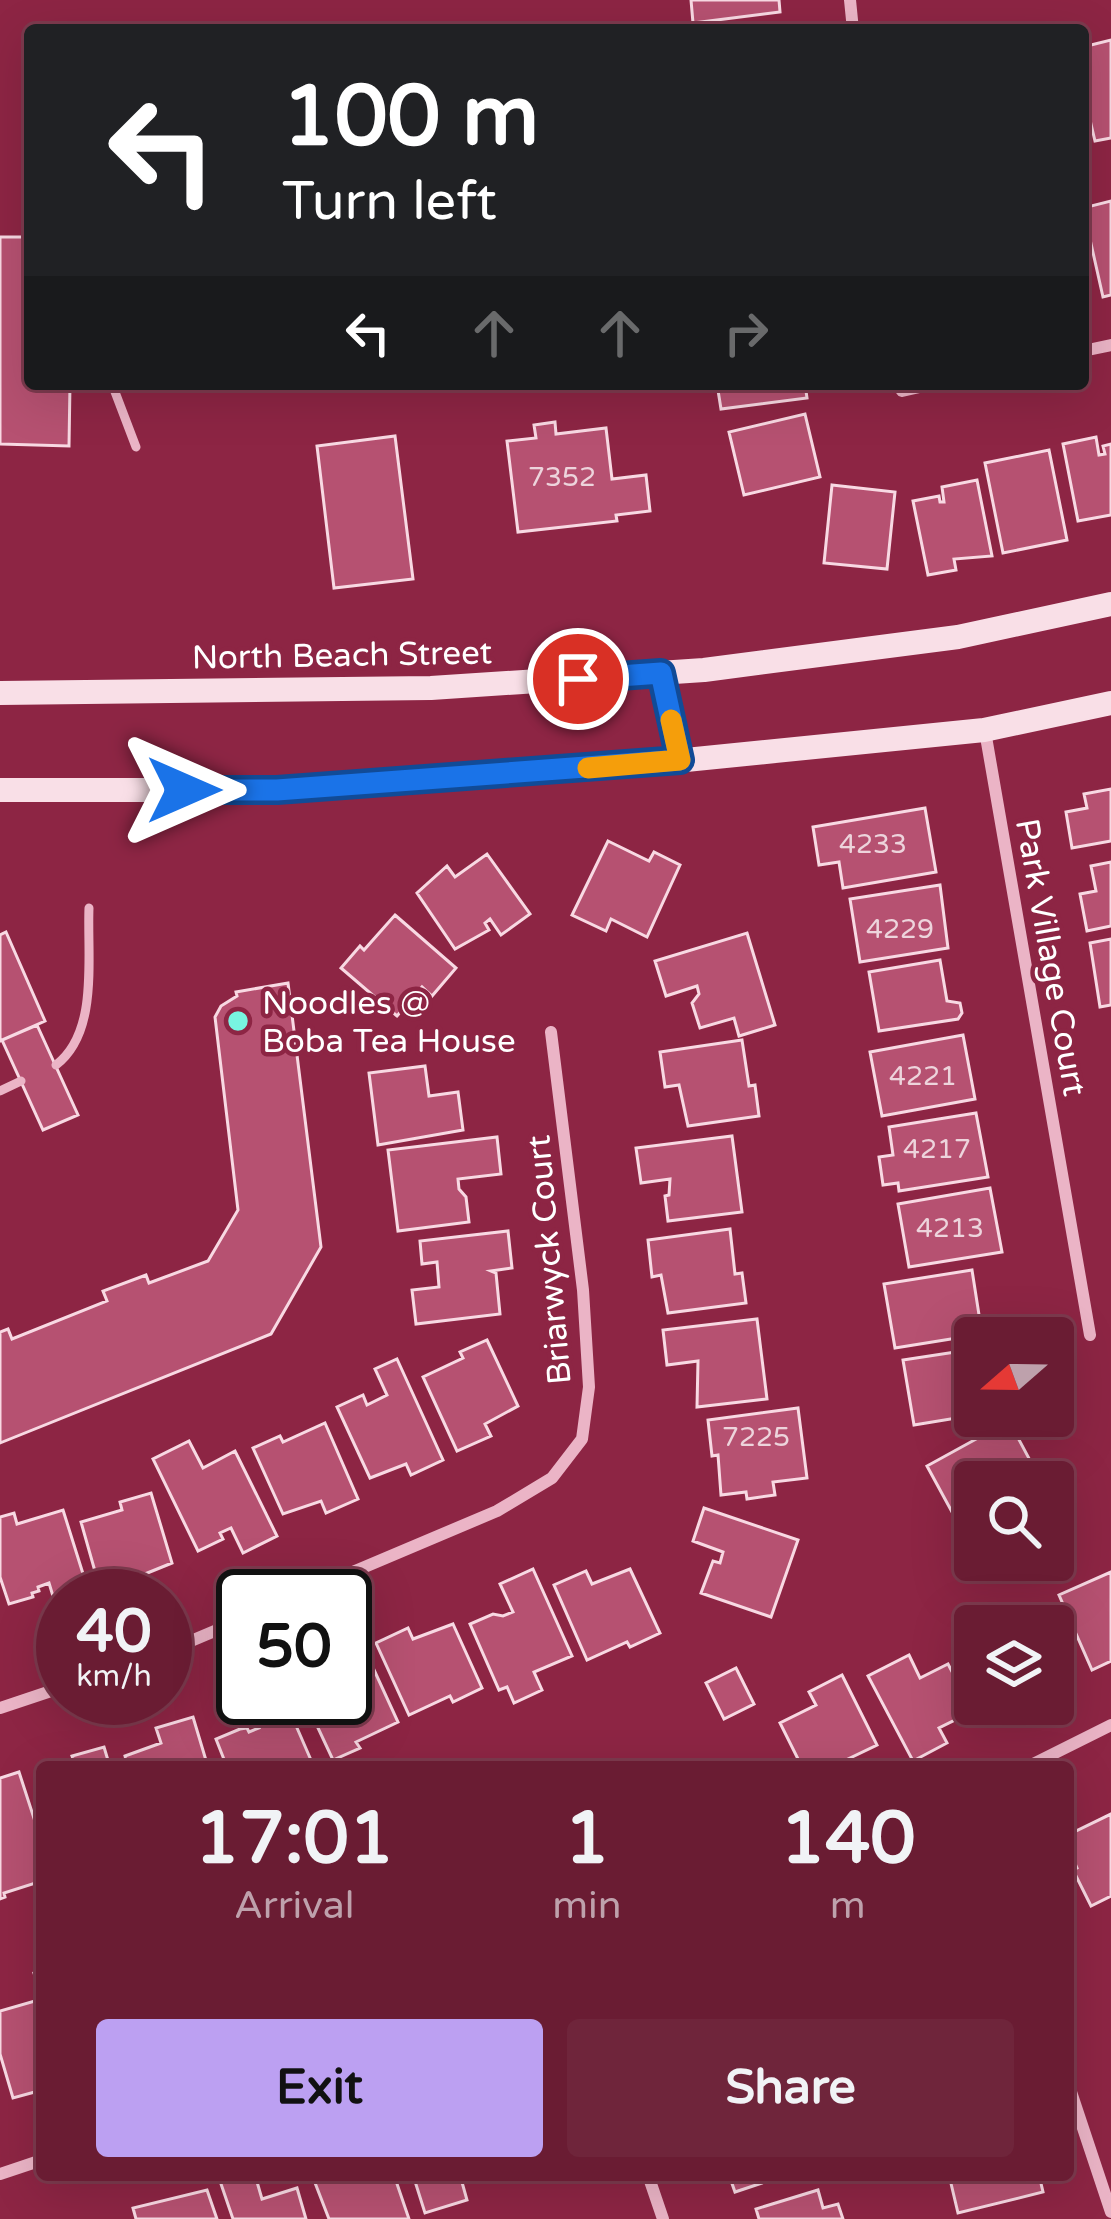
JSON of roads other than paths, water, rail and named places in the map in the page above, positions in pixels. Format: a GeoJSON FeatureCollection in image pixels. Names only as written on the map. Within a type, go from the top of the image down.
{"type":"FeatureCollection","features":[{"type":"Feature","properties":{"kind":"main road","name":"North Beach Street"},"geometry":{"type":"LineString","coordinates":[[1,692],[430,688],[661,673],[958,637],[1111,604]]}},
{"type":"Feature","properties":{"kind":"main road"},"geometry":{"type":"LineString","coordinates":[[661,673],[680,760]]}},
{"type":"Feature","properties":{"kind":"main road"},"geometry":{"type":"LineString","coordinates":[[0,790],[277,790],[680,760],[984,730],[1111,703]]}},
{"type":"Feature","properties":{"kind":"street","name":"Park Village Court"},"geometry":{"type":"LineString","coordinates":[[984,730],[1090,1335]]}},
{"type":"Feature","properties":{"kind":"street","name":"Briarwyck Court"},"geometry":{"type":"LineString","coordinates":[[359,1569],[497,1510],[552,1478],[582,1439],[590,1387],[583,1290],[551,1032]]}},
{"type":"Feature","properties":{"kind":"street"},"geometry":{"type":"LineString","coordinates":[[0,1708],[36,1696]]}},
{"type":"Feature","properties":{"kind":"street"},"geometry":{"type":"LineString","coordinates":[[1039,1761],[1111,1725]]}},
{"type":"Feature","properties":{"kind":"street"},"geometry":{"type":"LineString","coordinates":[[1074,2101],[1111,2212]]}},
{"type":"Feature","properties":{"kind":"street"},"geometry":{"type":"LineString","coordinates":[[0,2174],[36,2162]]}},
{"type":"Feature","properties":{"kind":"street"},"geometry":{"type":"LineString","coordinates":[[651,2181],[663,2219]]}},
{"type":"Feature","properties":{"kind":"lane"},"geometry":{"type":"LineString","coordinates":[[114,390],[136,447]]}},
{"type":"Feature","properties":{"kind":"lane"},"geometry":{"type":"LineString","coordinates":[[56,1065],[71,1053],[84,1029],[89,908]]}},
{"type":"Feature","properties":{"kind":"lane"},"geometry":{"type":"LineString","coordinates":[[0,1091],[22,1081]]}},
{"type":"Feature","properties":{"kind":"place","name":"Noodles @ Boba Tea House"},"geometry":{"type":"Point","coordinates":[238,1021]}}]}
